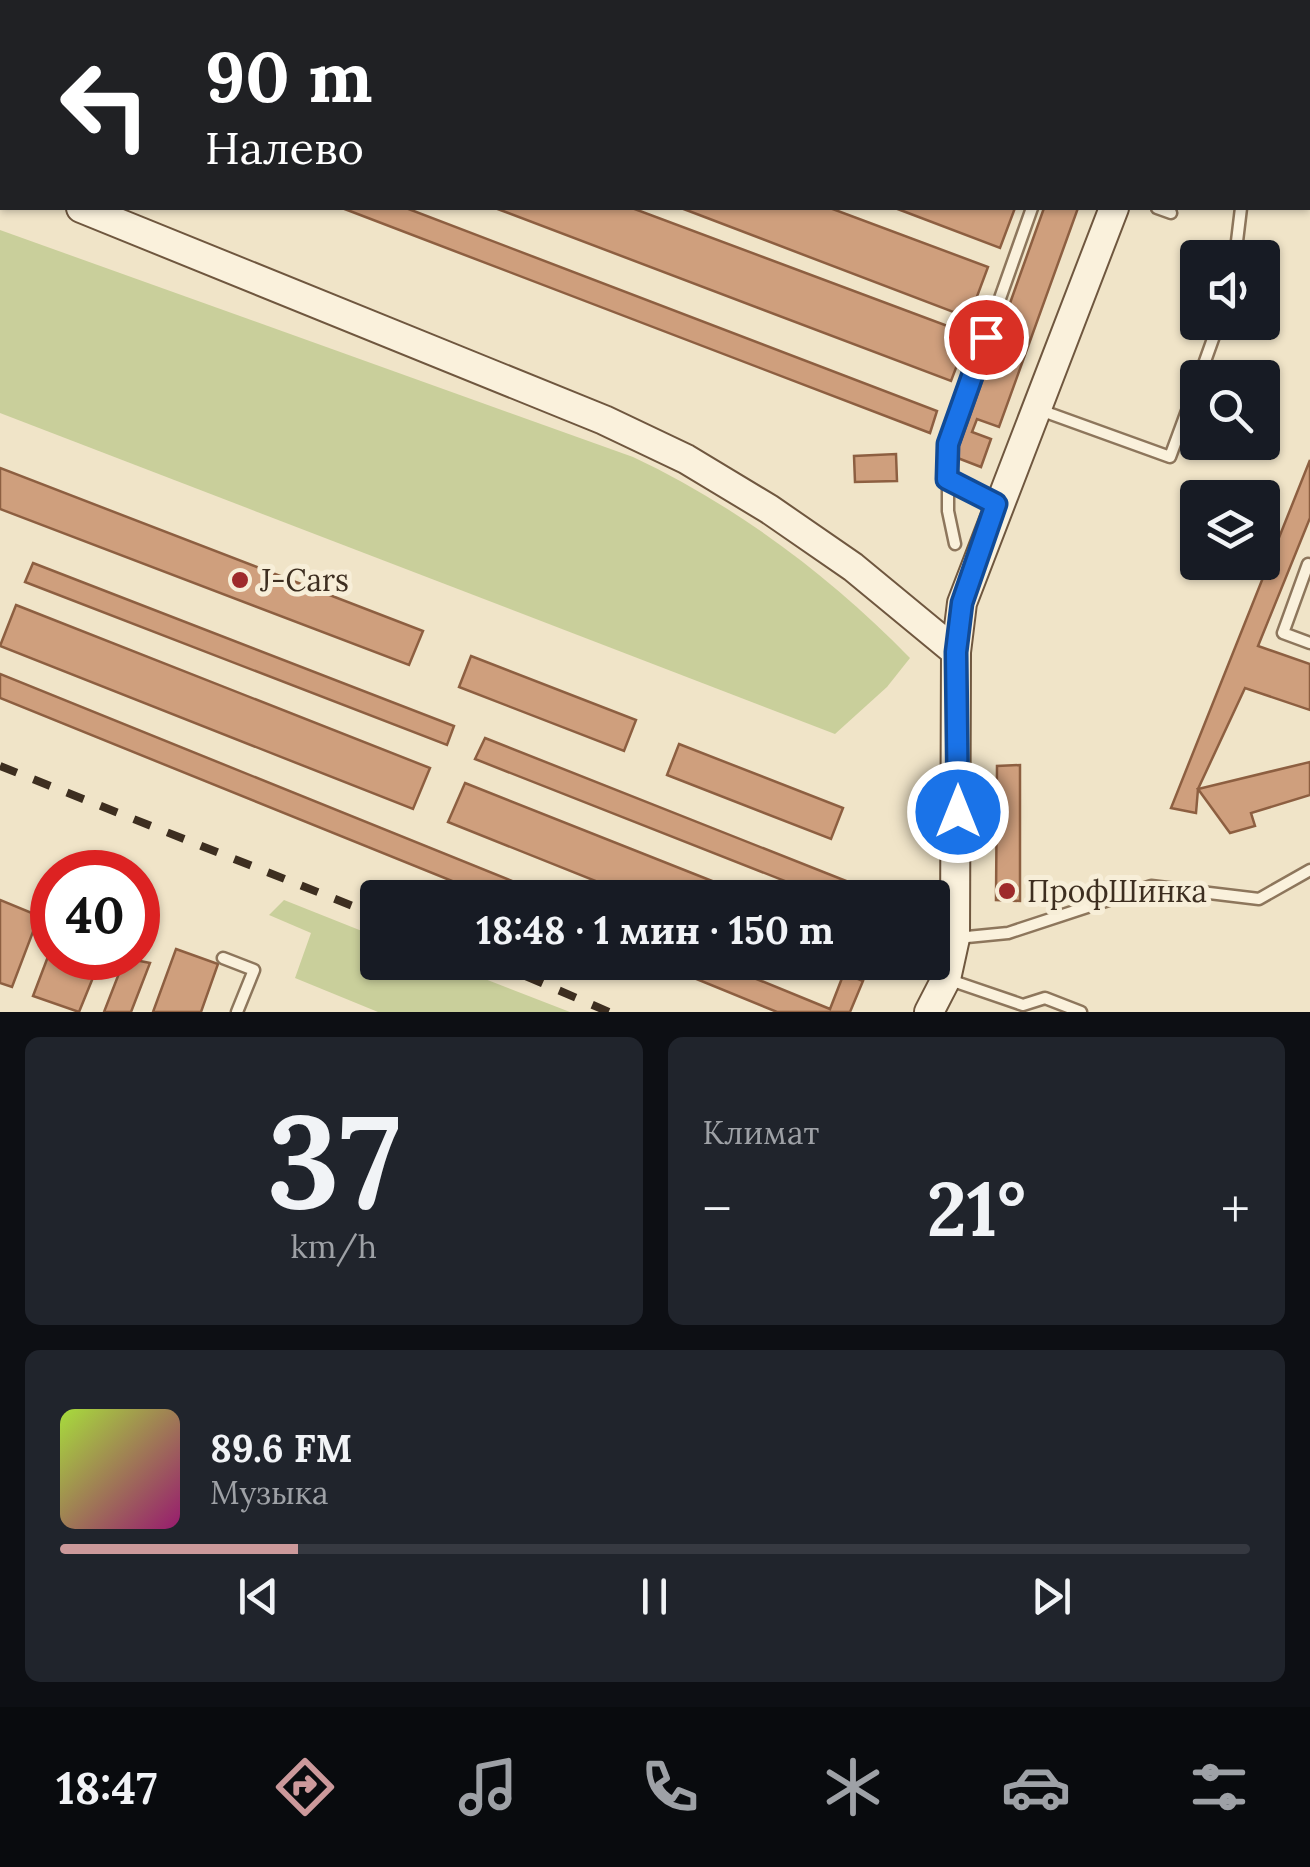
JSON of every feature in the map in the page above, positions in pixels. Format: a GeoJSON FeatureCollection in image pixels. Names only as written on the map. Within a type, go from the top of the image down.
{"type":"FeatureCollection","features":[{"type":"Feature","properties":{"kind":"street"},"geometry":{"type":"LineString","coordinates":[[86,210],[586,413],[686,459],[853,567],[956,652]]}},
{"type":"Feature","properties":{"kind":"street"},"geometry":{"type":"LineString","coordinates":[[950,963],[956,938],[956,652],[962,603],[996,504],[1113,210]]}},
{"type":"Feature","properties":{"kind":"street"},"geometry":{"type":"LineString","coordinates":[[928,1012],[945,980]]}},
{"type":"Feature","properties":{"kind":"lane"},"geometry":{"type":"LineString","coordinates":[[954,544],[947,479],[948,444],[1031,210]]}},
{"type":"Feature","properties":{"kind":"lane"},"geometry":{"type":"LineString","coordinates":[[1163,210],[1171,213]]}},
{"type":"Feature","properties":{"kind":"lane"},"geometry":{"type":"LineString","coordinates":[[1237,240],[1240,210]]}},
{"type":"Feature","properties":{"kind":"lane"},"geometry":{"type":"LineString","coordinates":[[1035,408],[1170,457],[1180,429]]}},
{"type":"Feature","properties":{"kind":"lane"},"geometry":{"type":"LineString","coordinates":[[947,479],[996,504]]}},
{"type":"Feature","properties":{"kind":"lane"},"geometry":{"type":"LineString","coordinates":[[1309,563],[1283,633],[1310,644]]}},
{"type":"Feature","properties":{"kind":"lane"},"geometry":{"type":"LineString","coordinates":[[956,938],[1008,932],[1151,886],[1259,899],[1310,870]]}},
{"type":"Feature","properties":{"kind":"lane"},"geometry":{"type":"LineString","coordinates":[[223,958],[254,970],[237,1012]]}},
{"type":"Feature","properties":{"kind":"lane"},"geometry":{"type":"LineString","coordinates":[[949,980],[1024,1006],[1045,998],[1081,1012]]}},
{"type":"Feature","properties":{"kind":"green space"},"geometry":{"type":"Polygon","coordinates":[[[0,230],[633,457],[709,498],[781,545],[848,599],[910,658],[887,687],[835,734],[0,413],[0,230]]]}},
{"type":"Feature","properties":{"kind":"green space"},"geometry":{"type":"Polygon","coordinates":[[[284,900],[360,930],[360,980],[488,980],[570,1012],[378,1012],[295,978],[311,933],[269,915],[284,900]]]}},
{"type":"Feature","properties":{"kind":"building"},"geometry":{"type":"Polygon","coordinates":[[[347,210],[411,210],[937,411],[930,433],[347,210]]]}},
{"type":"Feature","properties":{"kind":"building"},"geometry":{"type":"Polygon","coordinates":[[[500,210],[637,210],[969,334],[951,381],[500,210]]]}},
{"type":"Feature","properties":{"kind":"building"},"geometry":{"type":"Polygon","coordinates":[[[686,210],[835,210],[988,267],[969,318],[686,210]]]}},
{"type":"Feature","properties":{"kind":"building"},"geometry":{"type":"Polygon","coordinates":[[[900,210],[1014,210],[1000,248],[900,210]]]}},
{"type":"Feature","properties":{"kind":"building"},"geometry":{"type":"Polygon","coordinates":[[[1043,210],[1077,210],[999,427],[977,419],[972,432],[991,439],[981,467],[955,457],[1043,210]]]}},
{"type":"Feature","properties":{"kind":"building"},"geometry":{"type":"Polygon","coordinates":[[[896,454],[897,481],[855,482],[854,456],[896,454]]]}},
{"type":"Feature","properties":{"kind":"building"},"geometry":{"type":"Polygon","coordinates":[[[1310,460],[1310,518],[1258,646],[1310,664],[1310,710],[1245,688],[1198,789],[1196,813],[1171,808],[1262,580],[1280,580],[1280,535],[1310,460]]]}},
{"type":"Feature","properties":{"kind":"building"},"geometry":{"type":"Polygon","coordinates":[[[0,468],[423,631],[409,665],[0,509],[0,468]]]}},
{"type":"Feature","properties":{"kind":"building"},"geometry":{"type":"Polygon","coordinates":[[[33,563],[454,726],[447,745],[25,582],[33,563]]]}},
{"type":"Feature","properties":{"kind":"building"},"geometry":{"type":"Polygon","coordinates":[[[16,605],[430,768],[413,809],[0,646],[16,605]]]}},
{"type":"Feature","properties":{"kind":"building"},"geometry":{"type":"Polygon","coordinates":[[[471,656],[636,720],[624,751],[459,687],[471,656]]]}},
{"type":"Feature","properties":{"kind":"building"},"geometry":{"type":"Polygon","coordinates":[[[0,674],[509,880],[450,880],[0,698],[0,674]]]}},
{"type":"Feature","properties":{"kind":"building"},"geometry":{"type":"Polygon","coordinates":[[[485,738],[844,880],[782,880],[475,759],[485,738]]]}},
{"type":"Feature","properties":{"kind":"building"},"geometry":{"type":"Polygon","coordinates":[[[679,744],[843,808],[831,839],[667,775],[679,744]]]}},
{"type":"Feature","properties":{"kind":"building"},"geometry":{"type":"Polygon","coordinates":[[[1310,762],[1310,795],[1251,813],[1255,826],[1230,833],[1198,789],[1310,762]]]}},
{"type":"Feature","properties":{"kind":"building"},"geometry":{"type":"Polygon","coordinates":[[[1020,765],[1020,901],[996,900],[997,766],[1020,765]]]}},
{"type":"Feature","properties":{"kind":"building"},"geometry":{"type":"Polygon","coordinates":[[[465,783],[710,880],[593,880],[448,822],[465,783]]]}},
{"type":"Feature","properties":{"kind":"building"},"geometry":{"type":"Polygon","coordinates":[[[0,900],[30,912],[30,940],[12,987],[0,983],[0,900]]]}},
{"type":"Feature","properties":{"kind":"building"},"geometry":{"type":"Polygon","coordinates":[[[176,949],[218,964],[201,1012],[153,1012],[176,949]]]}},
{"type":"Feature","properties":{"kind":"building"},"geometry":{"type":"Polygon","coordinates":[[[39,980],[92,980],[79,1012],[33,996],[39,980]]]}},
{"type":"Feature","properties":{"kind":"building"},"geometry":{"type":"Polygon","coordinates":[[[116,980],[143,980],[131,1012],[104,1012],[116,980]]]}},
{"type":"Feature","properties":{"kind":"building"},"geometry":{"type":"Polygon","coordinates":[[[699,980],[759,980],[830,1009],[841,980],[863,981],[850,1012],[777,1012],[699,980]]]}},
{"type":"Feature","properties":{"kind":"railway"},"geometry":{"type":"LineString","coordinates":[[0,766],[360,909]]}},
{"type":"Feature","properties":{"kind":"railway"},"geometry":{"type":"LineString","coordinates":[[535,980],[609,1012]]}},
{"type":"Feature","properties":{"kind":"place","name":"J-Cars"},"geometry":{"type":"Point","coordinates":[240,580]}},
{"type":"Feature","properties":{"kind":"place","name":"ПрофШинка"},"geometry":{"type":"Point","coordinates":[1007,891]}},
{"type":"Feature","properties":{"kind":"route"},"geometry":{"type":"LineString","coordinates":[[958,812],[956,652],[962,603],[996,504],[947,479],[948,444],[986,337]]}}]}
